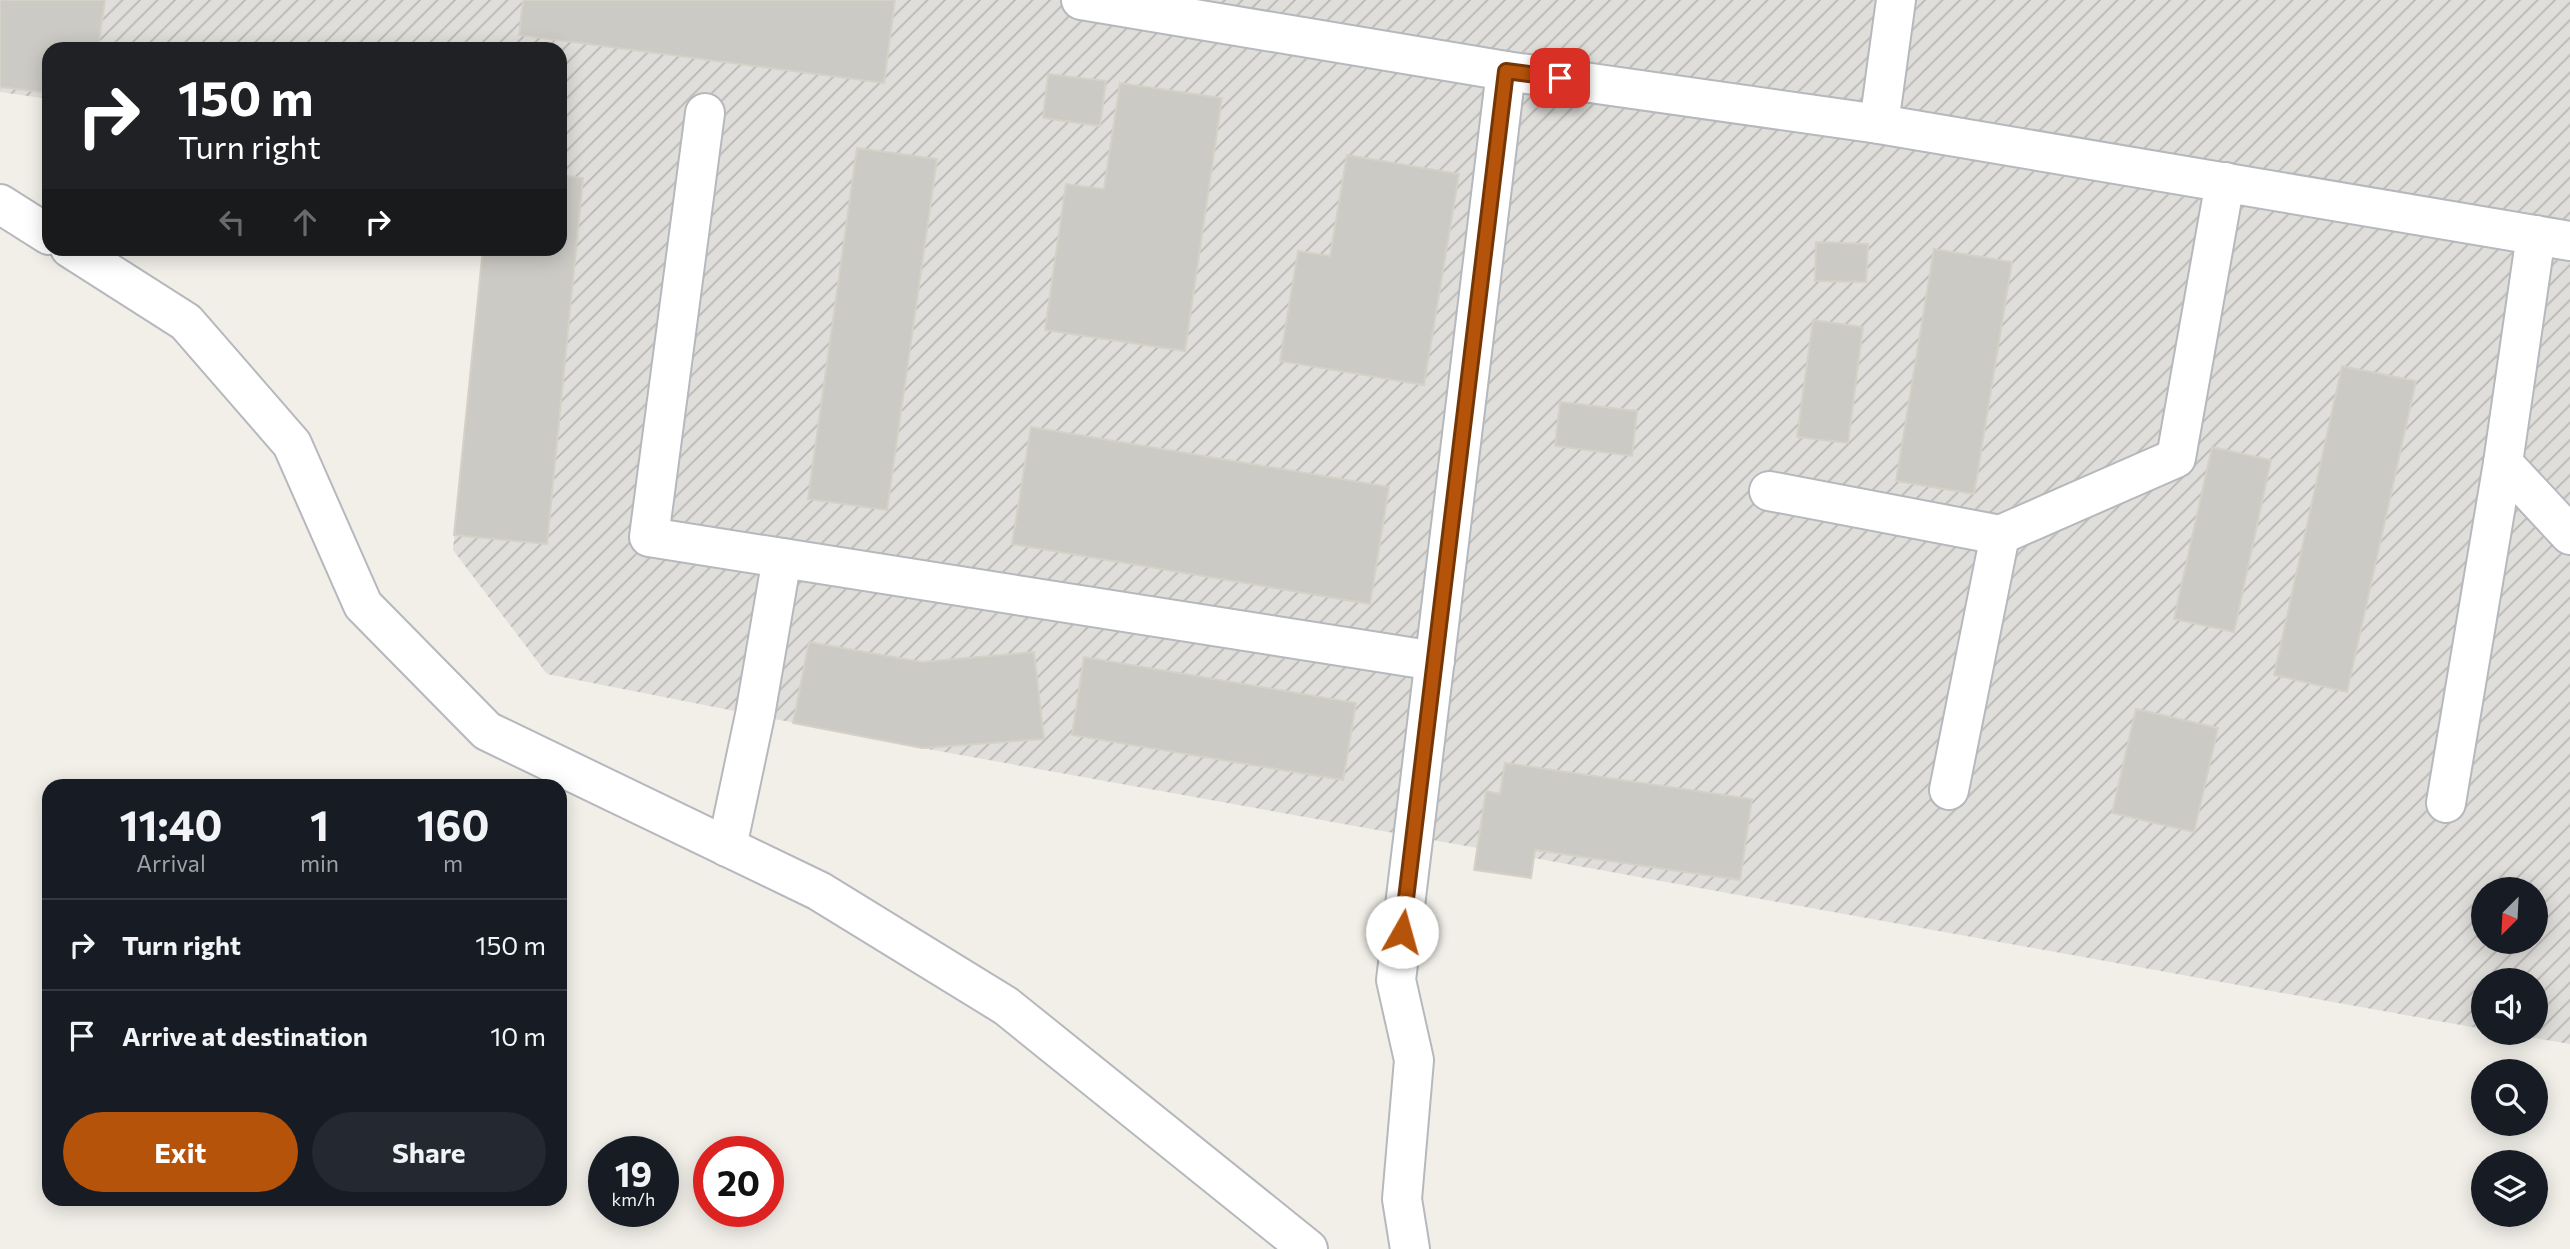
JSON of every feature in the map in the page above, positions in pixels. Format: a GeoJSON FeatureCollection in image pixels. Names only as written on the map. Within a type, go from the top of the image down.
{"type":"FeatureCollection","features":[{"type":"Feature","properties":{"kind":"street"},"geometry":{"type":"LineString","coordinates":[[1084,0],[1506,71],[1879,124],[2553,238],[2502,463],[2446,803]]}},
{"type":"Feature","properties":{"kind":"street"},"geometry":{"type":"LineString","coordinates":[[1879,124],[1896,0]]}},
{"type":"Feature","properties":{"kind":"street"},"geometry":{"type":"LineString","coordinates":[[1410,1249],[1402,1199],[1414,1060],[1396,980],[1506,71]]}},
{"type":"Feature","properties":{"kind":"street"},"geometry":{"type":"LineString","coordinates":[[705,113],[649,537],[1435,661]]}},
{"type":"Feature","properties":{"kind":"street"},"geometry":{"type":"LineString","coordinates":[[1769,491],[2000,535],[2176,458],[2225,183]]}},
{"type":"Feature","properties":{"kind":"street"},"geometry":{"type":"LineString","coordinates":[[0,204],[42,231]]}},
{"type":"Feature","properties":{"kind":"street"},"geometry":{"type":"LineString","coordinates":[[83,256],[186,322],[292,444],[363,605],[486,731],[819,891],[1006,1006],[1308,1249]]}},
{"type":"Feature","properties":{"kind":"street"},"geometry":{"type":"LineString","coordinates":[[2502,463],[2570,536]]}},
{"type":"Feature","properties":{"kind":"street"},"geometry":{"type":"LineString","coordinates":[[1949,790],[2000,535]]}},
{"type":"Feature","properties":{"kind":"street"},"geometry":{"type":"LineString","coordinates":[[727,847],[755,715],[782,558]]}},
{"type":"Feature","properties":{"kind":"shaded area"},"geometry":{"type":"Polygon","coordinates":[[[0,0],[2570,0],[2570,1044],[2548,1040],[2548,968],[2471,968],[2471,1027],[922,748],[547,674],[453,550],[482,256],[567,256],[567,42],[42,42],[42,98],[0,92],[0,0]]]}},
{"type":"Feature","properties":{"kind":"building"},"geometry":{"type":"Polygon","coordinates":[[[0,0],[105,0],[99,42],[42,42],[42,92],[0,87],[0,0]]]}},
{"type":"Feature","properties":{"kind":"building"},"geometry":{"type":"Polygon","coordinates":[[[523,0],[895,0],[884,83],[519,35],[523,0]]]}},
{"type":"Feature","properties":{"kind":"building"},"geometry":{"type":"Polygon","coordinates":[[[1048,74],[1106,81],[1100,126],[1043,118],[1048,74]]]}},
{"type":"Feature","properties":{"kind":"building"},"geometry":{"type":"Polygon","coordinates":[[[1120,83],[1222,98],[1185,351],[1045,330],[1066,184],[1104,189],[1120,83]]]}},
{"type":"Feature","properties":{"kind":"building"},"geometry":{"type":"Polygon","coordinates":[[[857,148],[937,159],[887,510],[808,499],[857,148]]]}},
{"type":"Feature","properties":{"kind":"building"},"geometry":{"type":"Polygon","coordinates":[[[1347,155],[1459,174],[1424,385],[1280,361],[1298,251],[1330,256],[1347,155]]]}},
{"type":"Feature","properties":{"kind":"building"},"geometry":{"type":"Polygon","coordinates":[[[567,176],[583,178],[547,544],[454,535],[482,256],[567,256],[567,176]]]}},
{"type":"Feature","properties":{"kind":"building"},"geometry":{"type":"Polygon","coordinates":[[[1816,242],[1868,244],[1866,282],[1815,281],[1816,242]]]}},
{"type":"Feature","properties":{"kind":"building"},"geometry":{"type":"Polygon","coordinates":[[[1934,249],[2012,262],[1974,494],[1896,481],[1934,249]]]}},
{"type":"Feature","properties":{"kind":"building"},"geometry":{"type":"Polygon","coordinates":[[[1813,320],[1863,327],[1848,443],[1797,437],[1813,320]]]}},
{"type":"Feature","properties":{"kind":"building"},"geometry":{"type":"Polygon","coordinates":[[[2342,366],[2416,381],[2347,692],[2274,675],[2342,366]]]}},
{"type":"Feature","properties":{"kind":"building"},"geometry":{"type":"Polygon","coordinates":[[[1560,402],[1637,411],[1632,456],[1555,446],[1560,402]]]}},
{"type":"Feature","properties":{"kind":"building"},"geometry":{"type":"Polygon","coordinates":[[[1031,427],[1389,487],[1370,604],[1012,544],[1031,427]]]}},
{"type":"Feature","properties":{"kind":"building"},"geometry":{"type":"Polygon","coordinates":[[[2212,447],[2271,460],[2234,632],[2174,619],[2212,447]]]}},
{"type":"Feature","properties":{"kind":"building"},"geometry":{"type":"Polygon","coordinates":[[[809,642],[922,662],[1034,652],[1044,739],[922,748],[793,723],[809,642]]]}},
{"type":"Feature","properties":{"kind":"building"},"geometry":{"type":"Polygon","coordinates":[[[1084,657],[1356,703],[1343,780],[1072,735],[1084,657]]]}},
{"type":"Feature","properties":{"kind":"building"},"geometry":{"type":"Polygon","coordinates":[[[2136,709],[2218,728],[2194,832],[2112,813],[2136,709]]]}},
{"type":"Feature","properties":{"kind":"building"},"geometry":{"type":"Polygon","coordinates":[[[1505,763],[1752,799],[1740,880],[1535,850],[1531,878],[1474,870],[1486,791],[1500,794],[1505,763]]]}},
{"type":"Feature","properties":{"kind":"route"},"geometry":{"type":"LineString","coordinates":[[1402,932],[1506,71],[1560,78]]}}]}
